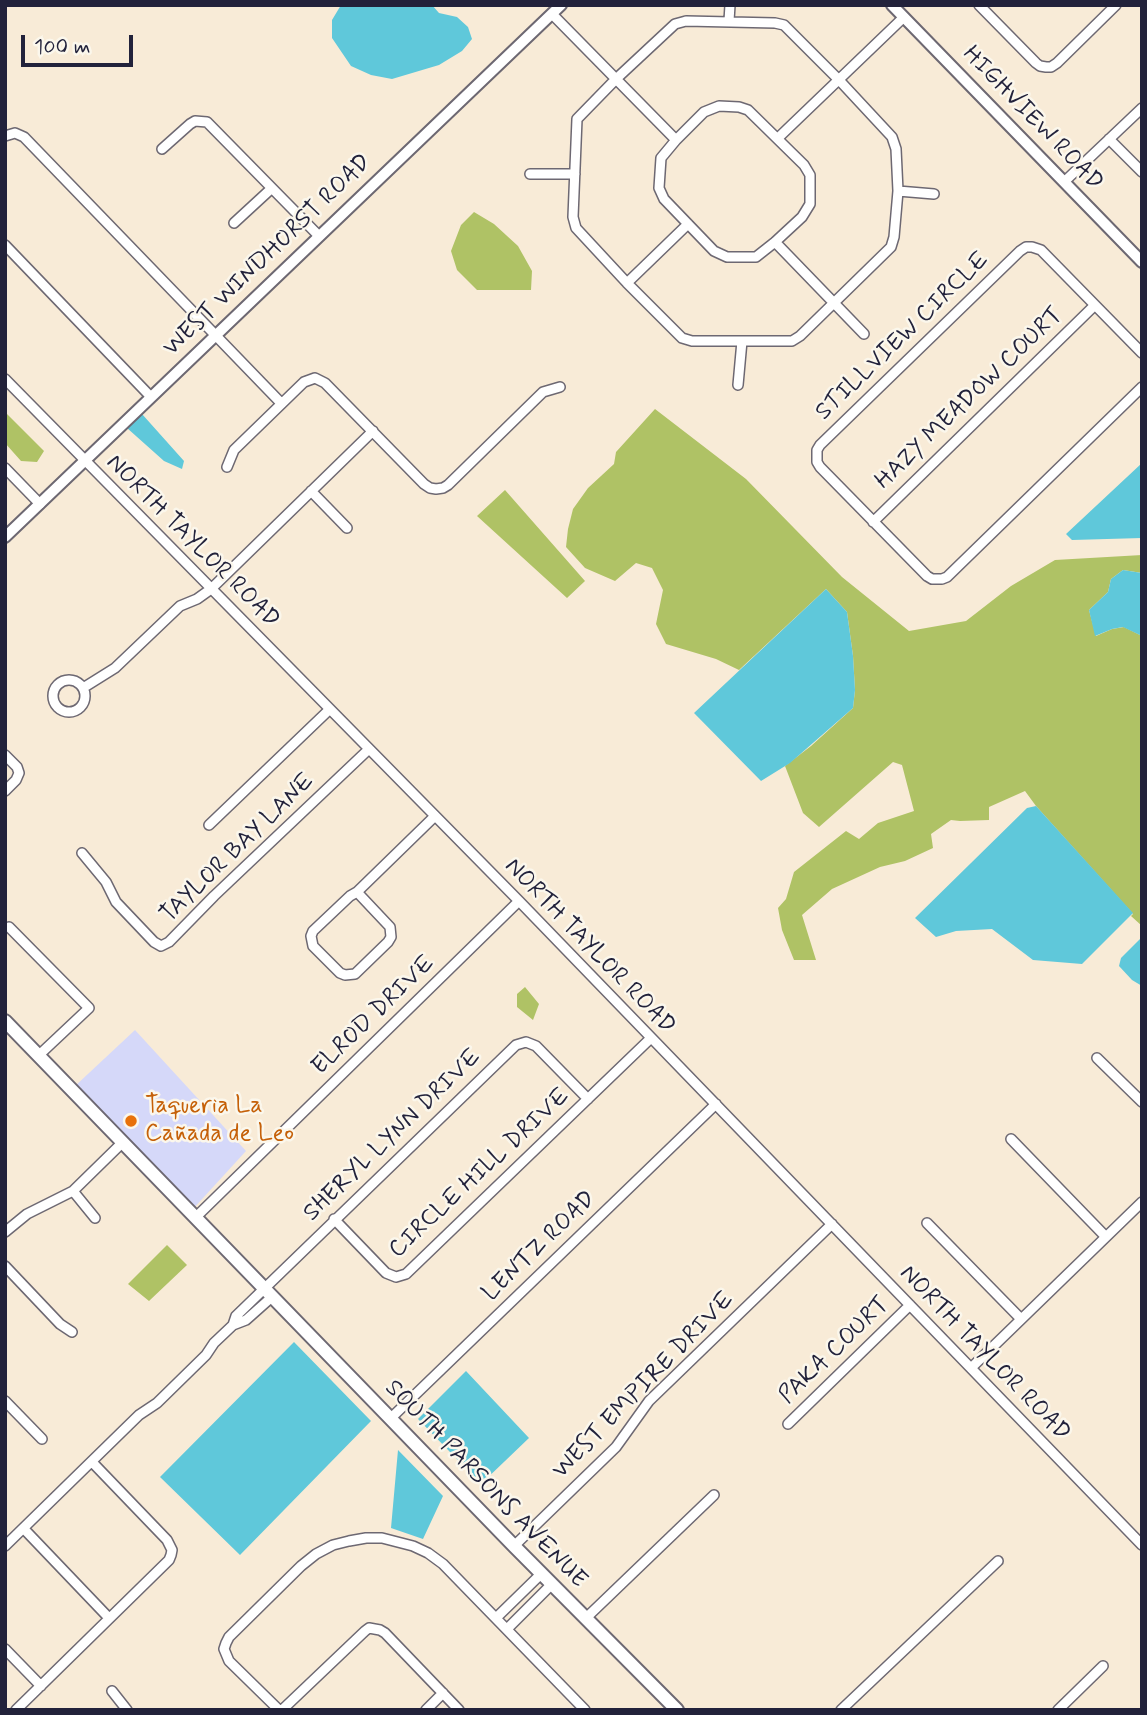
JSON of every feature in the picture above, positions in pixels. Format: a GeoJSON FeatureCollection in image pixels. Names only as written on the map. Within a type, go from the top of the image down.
{"type":"FeatureCollection","features":[{"type":"Feature","properties":{"kind":"main road","name":"SOUTH PARSONS AVENUE"},"geometry":{"type":"LineString","coordinates":[[5,1021],[541,1574],[677,1710]]}},
{"type":"Feature","properties":{"kind":"street","name":"WEST WINDHORST ROAD"},"geometry":{"type":"LineString","coordinates":[[5,537],[561,5]]}},
{"type":"Feature","properties":{"kind":"street"},"geometry":{"type":"LineString","coordinates":[[729,21],[730,5]]}},
{"type":"Feature","properties":{"kind":"street","name":"HIGHVIEW ROAD"},"geometry":{"type":"LineString","coordinates":[[892,5],[1142,262]]}},
{"type":"Feature","properties":{"kind":"street"},"geometry":{"type":"LineString","coordinates":[[979,5],[1036,63],[1046,67],[1057,63],[1116,5]]}},
{"type":"Feature","properties":{"kind":"street"},"geometry":{"type":"LineString","coordinates":[[552,14],[676,140]]}},
{"type":"Feature","properties":{"kind":"street"},"geometry":{"type":"LineString","coordinates":[[778,138],[904,18]]}},
{"type":"Feature","properties":{"kind":"street"},"geometry":{"type":"LineString","coordinates":[[686,21],[729,21],[784,25],[892,137],[896,149],[898,191],[891,247],[800,337],[792,341],[692,341],[682,338],[576,228],[573,217],[577,119],[616,79],[675,24],[686,21]]}},
{"type":"Feature","properties":{"kind":"street"},"geometry":{"type":"LineString","coordinates":[[719,106],[748,110],[804,165],[810,175],[810,204],[802,217],[756,257],[727,257],[714,251],[664,200],[659,188],[661,158],[676,140],[704,112],[719,106]]}},
{"type":"Feature","properties":{"kind":"street"},"geometry":{"type":"LineString","coordinates":[[1064,182],[1142,108]]}},
{"type":"Feature","properties":{"kind":"street"},"geometry":{"type":"LineString","coordinates":[[162,149],[195,121],[207,122],[319,236]]}},
{"type":"Feature","properties":{"kind":"street"},"geometry":{"type":"LineString","coordinates":[[5,136],[15,133],[24,136],[281,402]]}},
{"type":"Feature","properties":{"kind":"street"},"geometry":{"type":"LineString","coordinates":[[1109,139],[1142,172]]}},
{"type":"Feature","properties":{"kind":"street"},"geometry":{"type":"LineString","coordinates":[[530,174],[575,174]]}},
{"type":"Feature","properties":{"kind":"street"},"geometry":{"type":"LineString","coordinates":[[234,223],[272,188]]}},
{"type":"Feature","properties":{"kind":"street"},"geometry":{"type":"LineString","coordinates":[[898,191],[934,194]]}},
{"type":"Feature","properties":{"kind":"street"},"geometry":{"type":"LineString","coordinates":[[626,282],[688,224]]}},
{"type":"Feature","properties":{"kind":"street"},"geometry":{"type":"LineString","coordinates":[[775,242],[864,334]]}},
{"type":"Feature","properties":{"kind":"street"},"geometry":{"type":"LineString","coordinates":[[5,245],[151,397]]}},
{"type":"Feature","properties":{"kind":"street","name":"STILLVIEW CIRCLE"},"geometry":{"type":"LineString","coordinates":[[1142,353],[1041,250],[1026,247],[830,435],[817,450],[817,462],[927,576],[942,579],[1142,387]]}},
{"type":"Feature","properties":{"kind":"street","name":"HAZY MEADOW COURT"},"geometry":{"type":"LineString","coordinates":[[873,522],[1095,305]]}},
{"type":"Feature","properties":{"kind":"street"},"geometry":{"type":"LineString","coordinates":[[738,385],[742,341]]}},
{"type":"Feature","properties":{"kind":"street","name":"NORTH TAYLOR ROAD"},"geometry":{"type":"LineString","coordinates":[[5,379],[519,901],[1142,1545]]}},
{"type":"Feature","properties":{"kind":"street"},"geometry":{"type":"LineString","coordinates":[[227,467],[234,450],[281,402],[309,379],[320,380],[424,484],[430,488],[443,488],[543,392],[560,387]]}},
{"type":"Feature","properties":{"kind":"street"},"geometry":{"type":"LineString","coordinates":[[83,688],[115,667],[180,606],[211,589],[373,431]]}},
{"type":"Feature","properties":{"kind":"street"},"geometry":{"type":"LineString","coordinates":[[5,468],[40,504]]}},
{"type":"Feature","properties":{"kind":"street"},"geometry":{"type":"LineString","coordinates":[[311,491],[347,528]]}},
{"type":"Feature","properties":{"kind":"street"},"geometry":{"type":"LineString","coordinates":[[209,825],[330,709]]}},
{"type":"Feature","properties":{"kind":"street","name":"TAYLOR BAY LANE"},"geometry":{"type":"LineString","coordinates":[[82,853],[106,882],[116,902],[161,946],[169,942],[369,749]]}},
{"type":"Feature","properties":{"kind":"street"},"geometry":{"type":"LineString","coordinates":[[5,755],[17,767],[19,774],[5,791]]}},
{"type":"Feature","properties":{"kind":"street"},"geometry":{"type":"LineString","coordinates":[[357,892],[390,927],[391,937],[355,974],[345,975],[313,946],[313,931],[435,816]]}},
{"type":"Feature","properties":{"kind":"street","name":"ELROD DRIVE"},"geometry":{"type":"LineString","coordinates":[[196,1217],[519,901]]}},
{"type":"Feature","properties":{"kind":"street"},"geometry":{"type":"LineString","coordinates":[[9,927],[89,1008],[38,1056]]}},
{"type":"Feature","properties":{"kind":"street","name":"CIRCLE HILL DRIVE"},"geometry":{"type":"LineString","coordinates":[[334,1219],[386,1273],[391,1276],[406,1274],[651,1038]]}},
{"type":"Feature","properties":{"kind":"street","name":"SHERYL LYNN DRIVE"},"geometry":{"type":"LineString","coordinates":[[5,1546],[139,1415],[157,1403],[233,1325],[246,1320],[334,1219],[516,1045],[526,1042],[536,1046],[588,1099]]}},
{"type":"Feature","properties":{"kind":"street"},"geometry":{"type":"LineString","coordinates":[[1097,1058],[1142,1102]]}},
{"type":"Feature","properties":{"kind":"street","name":"LENTZ ROAD"},"geometry":{"type":"LineString","coordinates":[[391,1418],[716,1104]]}},
{"type":"Feature","properties":{"kind":"street"},"geometry":{"type":"LineString","coordinates":[[1011,1139],[1106,1237]]}},
{"type":"Feature","properties":{"kind":"street"},"geometry":{"type":"LineString","coordinates":[[5,1232],[27,1214],[73,1191],[123,1142]]}},
{"type":"Feature","properties":{"kind":"street"},"geometry":{"type":"LineString","coordinates":[[73,1191],[95,1218]]}},
{"type":"Feature","properties":{"kind":"street"},"geometry":{"type":"LineString","coordinates":[[971,1368],[1142,1202]]}},
{"type":"Feature","properties":{"kind":"street"},"geometry":{"type":"LineString","coordinates":[[927,1223],[1021,1319]]}},
{"type":"Feature","properties":{"kind":"street","name":"WEST EMPIRE DRIVE"},"geometry":{"type":"LineString","coordinates":[[514,1546],[616,1447],[649,1401],[832,1224]]}},
{"type":"Feature","properties":{"kind":"street"},"geometry":{"type":"LineString","coordinates":[[5,1266],[60,1324],[72,1332]]}},
{"type":"Feature","properties":{"kind":"street","name":"PAKA COURT"},"geometry":{"type":"LineString","coordinates":[[788,1423],[910,1305]]}},
{"type":"Feature","properties":{"kind":"street"},"geometry":{"type":"LineString","coordinates":[[5,1401],[43,1439]]}},
{"type":"Feature","properties":{"kind":"street"},"geometry":{"type":"LineString","coordinates":[[16,1710],[169,1560],[172,1550],[167,1540],[92,1462]]}},
{"type":"Feature","properties":{"kind":"street"},"geometry":{"type":"LineString","coordinates":[[586,1618],[713,1495]]}},
{"type":"Feature","properties":{"kind":"street"},"geometry":{"type":"LineString","coordinates":[[24,1529],[109,1618]]}},
{"type":"Feature","properties":{"kind":"street"},"geometry":{"type":"LineString","coordinates":[[459,1710],[380,1630],[369,1628],[365,1631],[280,1710],[229,1661],[224,1648],[229,1637],[301,1566],[316,1555],[333,1545],[382,1538],[413,1546],[443,1564],[585,1710]]}},
{"type":"Feature","properties":{"kind":"street"},"geometry":{"type":"LineString","coordinates":[[841,1710],[998,1561]]}},
{"type":"Feature","properties":{"kind":"street"},"geometry":{"type":"LineString","coordinates":[[496,1618],[541,1574]]}},
{"type":"Feature","properties":{"kind":"street"},"geometry":{"type":"LineString","coordinates":[[507,1629],[552,1584]]}},
{"type":"Feature","properties":{"kind":"street"},"geometry":{"type":"LineString","coordinates":[[5,1648],[41,1686]]}},
{"type":"Feature","properties":{"kind":"street"},"geometry":{"type":"LineString","coordinates":[[1058,1710],[1103,1666]]}},
{"type":"Feature","properties":{"kind":"street"},"geometry":{"type":"LineString","coordinates":[[112,1692],[127,1710]]}},
{"type":"Feature","properties":{"kind":"street"},"geometry":{"type":"LineString","coordinates":[[426,1710],[443,1693]]}},
{"type":"Feature","properties":{"kind":"shaded area"},"geometry":{"type":"Polygon","coordinates":[[[135,1030],[246,1151],[193,1209],[74,1087],[135,1030]]]}},
{"type":"Feature","properties":{"kind":"green space"},"geometry":{"type":"Polygon","coordinates":[[[474,212],[494,224],[518,246],[532,271],[531,290],[477,290],[457,270],[451,251],[461,225],[474,212]]]}},
{"type":"Feature","properties":{"kind":"green space"},"geometry":{"type":"Polygon","coordinates":[[[655,409],[746,479],[842,577],[909,631],[966,621],[1011,586],[1055,560],[1142,555],[1142,573],[1123,570],[1111,579],[1108,592],[1089,610],[1096,636],[1124,627],[1142,636],[1142,926],[1025,791],[989,807],[989,820],[951,820],[931,834],[933,848],[905,861],[880,867],[832,889],[802,915],[816,960],[794,960],[782,930],[778,908],[786,899],[794,872],[846,831],[859,839],[878,823],[914,811],[902,765],[893,762],[819,827],[803,813],[785,766],[853,708],[855,690],[847,612],[826,589],[739,670],[716,659],[666,644],[656,624],[663,590],[652,568],[636,563],[615,581],[585,568],[566,547],[573,509],[588,488],[614,464],[616,452],[655,409]]]}},
{"type":"Feature","properties":{"kind":"green space"},"geometry":{"type":"Polygon","coordinates":[[[5,412],[44,451],[37,462],[21,461],[5,443],[5,412]]]}},
{"type":"Feature","properties":{"kind":"green space"},"geometry":{"type":"Polygon","coordinates":[[[505,490],[585,581],[567,598],[477,516],[505,490]]]}},
{"type":"Feature","properties":{"kind":"green space"},"geometry":{"type":"Polygon","coordinates":[[[525,987],[539,1004],[533,1020],[517,1007],[517,994],[525,987]]]}},
{"type":"Feature","properties":{"kind":"green space"},"geometry":{"type":"Polygon","coordinates":[[[167,1245],[187,1265],[149,1301],[128,1284],[167,1245]]]}},
{"type":"Feature","properties":{"kind":"water"},"geometry":{"type":"Polygon","coordinates":[[[341,5],[432,5],[439,13],[457,17],[468,27],[472,39],[462,51],[439,65],[392,79],[371,75],[351,66],[332,38],[332,20],[341,5]]]}},
{"type":"Feature","properties":{"kind":"water"},"geometry":{"type":"Polygon","coordinates":[[[142,414],[184,461],[182,469],[164,461],[127,428],[142,414]]]}},
{"type":"Feature","properties":{"kind":"water"},"geometry":{"type":"Polygon","coordinates":[[[1142,463],[1142,538],[1072,540],[1066,534],[1142,463]]]}},
{"type":"Feature","properties":{"kind":"water"},"geometry":{"type":"Polygon","coordinates":[[[1123,570],[1142,573],[1142,636],[1123,627],[1095,636],[1089,610],[1108,592],[1111,579],[1123,570]]]}},
{"type":"Feature","properties":{"kind":"water"},"geometry":{"type":"Polygon","coordinates":[[[826,589],[847,612],[853,656],[853,708],[790,763],[761,781],[694,713],[826,589]]]}},
{"type":"Feature","properties":{"kind":"water"},"geometry":{"type":"Polygon","coordinates":[[[1036,806],[1133,913],[1082,964],[1033,960],[992,929],[956,931],[936,937],[915,918],[1027,808],[1036,806]]]}},
{"type":"Feature","properties":{"kind":"water"},"geometry":{"type":"Polygon","coordinates":[[[1142,937],[1142,986],[1119,966],[1121,958],[1142,937]]]}},
{"type":"Feature","properties":{"kind":"water"},"geometry":{"type":"Polygon","coordinates":[[[294,1342],[371,1421],[240,1555],[160,1477],[294,1342]]]}},
{"type":"Feature","properties":{"kind":"water"},"geometry":{"type":"Polygon","coordinates":[[[466,1371],[529,1438],[481,1484],[418,1419],[466,1371]]]}},
{"type":"Feature","properties":{"kind":"water"},"geometry":{"type":"Polygon","coordinates":[[[398,1450],[443,1496],[423,1539],[391,1528],[398,1450]]]}},
{"type":"Feature","properties":{"kind":"place","name":"Taqueria La Cañada de Leo"},"geometry":{"type":"Point","coordinates":[131,1121]}}]}
